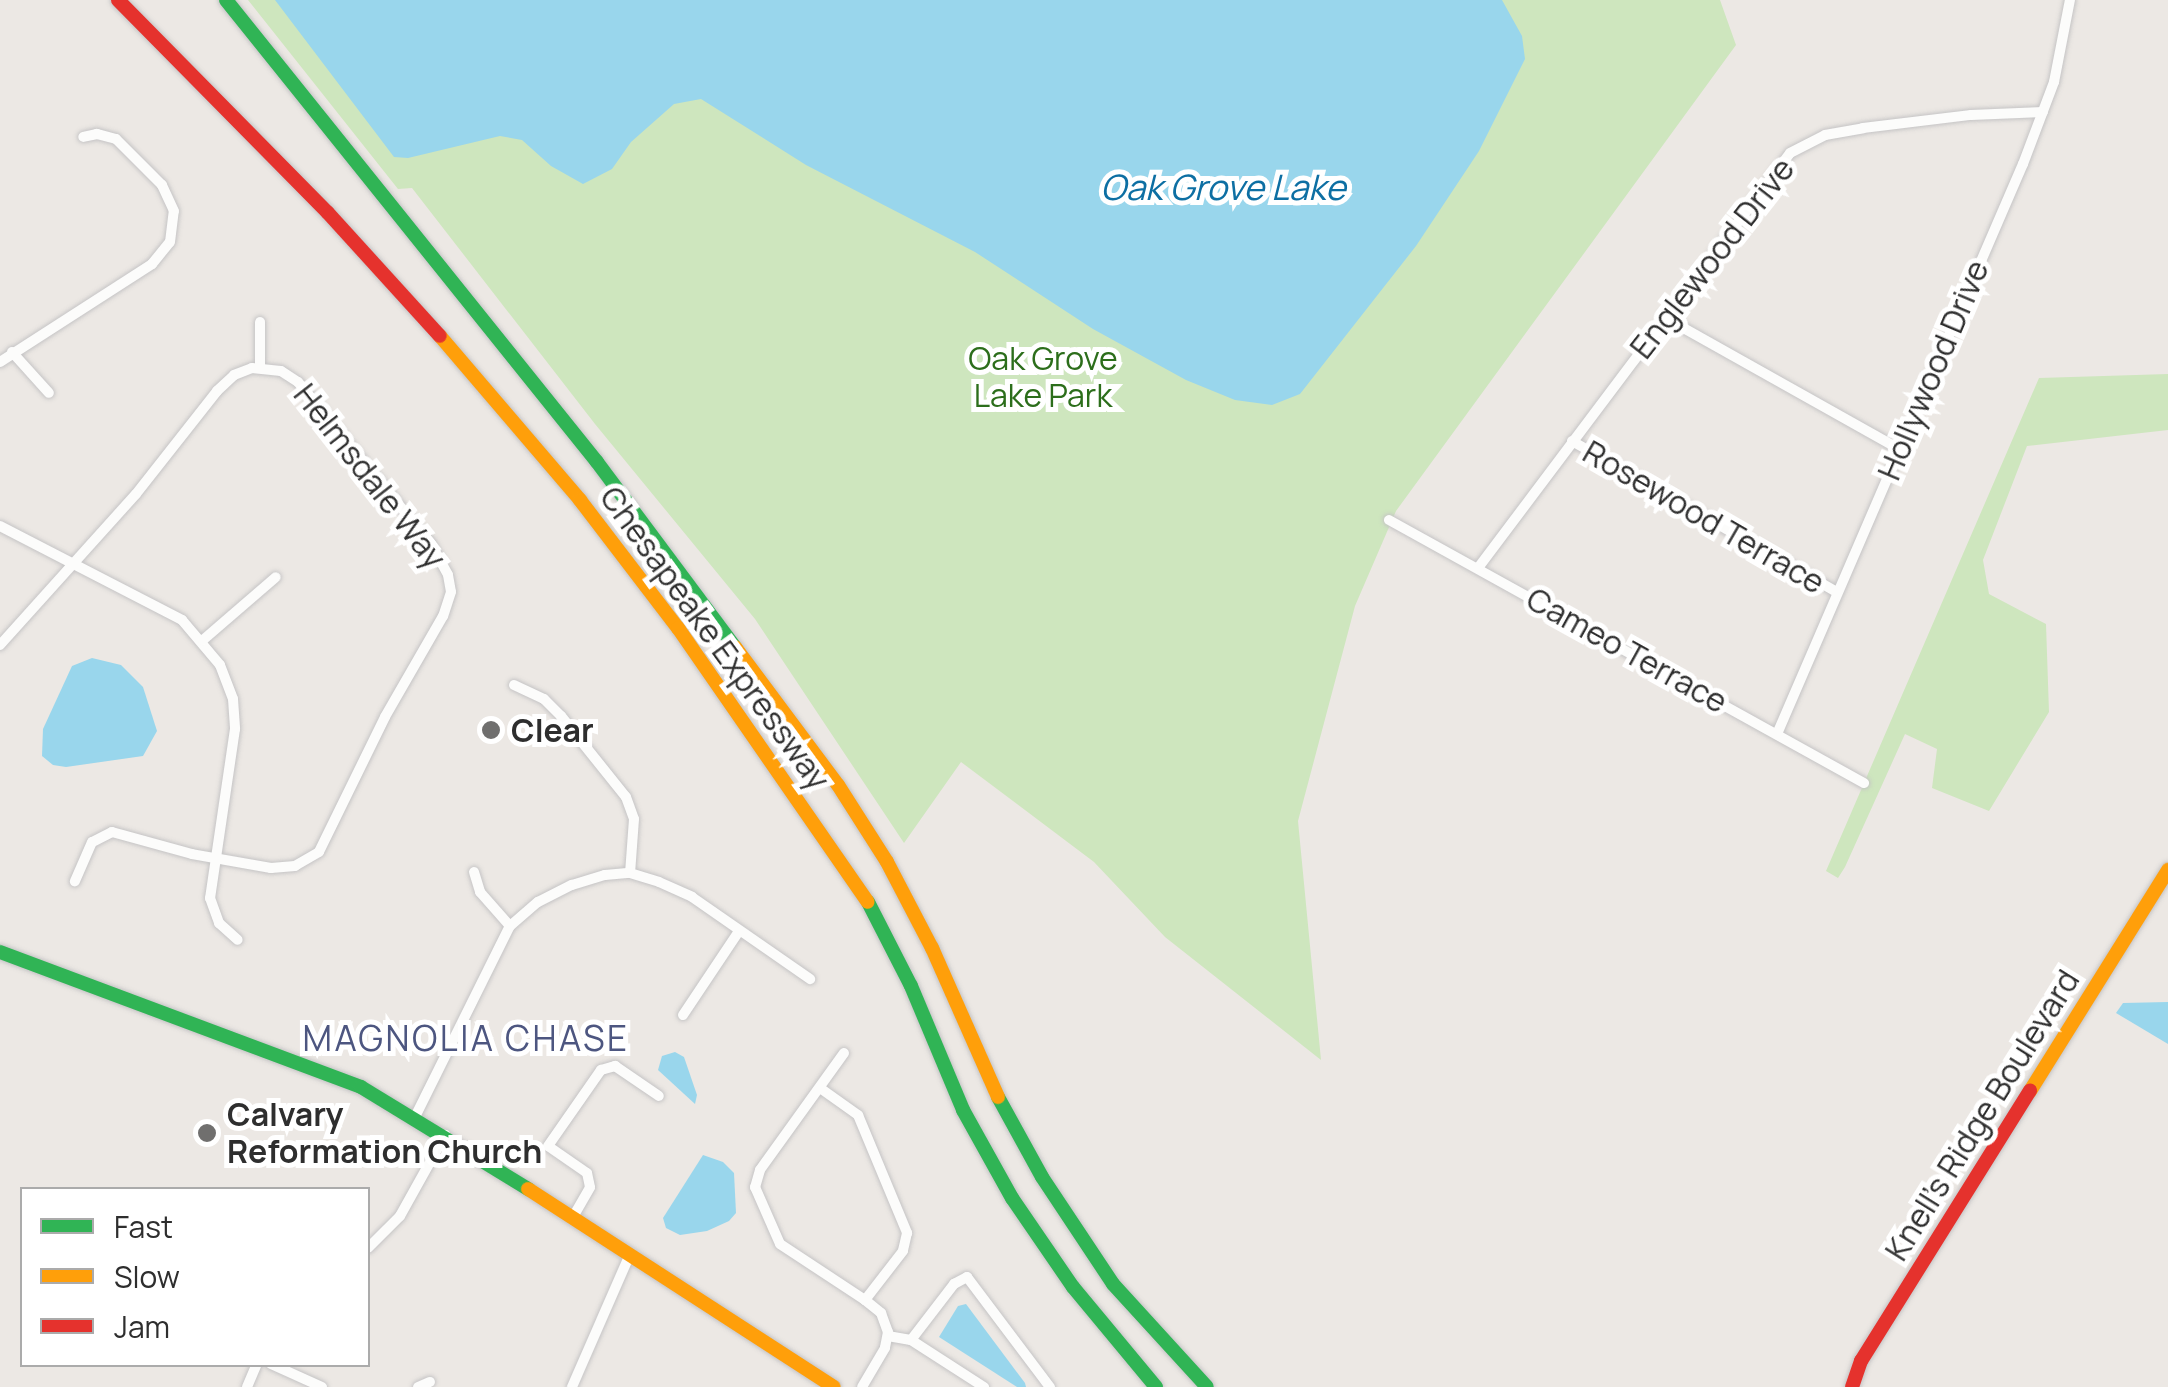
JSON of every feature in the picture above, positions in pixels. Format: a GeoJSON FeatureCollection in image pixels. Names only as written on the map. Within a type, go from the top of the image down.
{"type":"FeatureCollection","features":[{"type":"Feature","properties":{"kind":"main road","name":"Chesapeake Expressway"},"geometry":{"type":"LineString","coordinates":[[118,0],[328,212],[446,342],[580,500],[678,628],[858,884],[911,986],[963,1110],[1012,1198],[1073,1287],[1156,1387]]}},
{"type":"Feature","properties":{"kind":"main road","name":"Chesapeake Expressway"},"geometry":{"type":"LineString","coordinates":[[226,0],[597,462],[838,785],[887,862],[932,948],[998,1100],[1042,1176],[1112,1284],[1207,1387]]}},
{"type":"Feature","properties":{"kind":"main road","name":"Knell's Ridge Boulevard"},"geometry":{"type":"LineString","coordinates":[[1852,1387],[1861,1361],[2167,873]]}},
{"type":"Feature","properties":{"kind":"main road"},"geometry":{"type":"LineString","coordinates":[[0,952],[323,1070],[415,1116],[834,1387]]}},
{"type":"Feature","properties":{"kind":"street","name":"Hollywood Drive"},"geometry":{"type":"LineString","coordinates":[[1777,734],[2042,112],[2060,60],[2070,0]]}},
{"type":"Feature","properties":{"kind":"street","name":"Englewood Drive"},"geometry":{"type":"LineString","coordinates":[[1478,568],[1776,168],[1811,140],[1864,128],[1954,116],[2042,112]]}},
{"type":"Feature","properties":{"kind":"street"},"geometry":{"type":"LineString","coordinates":[[0,362],[160,258],[170,242],[174,218],[162,184],[122,144],[106,136],[83,137]]}},
{"type":"Feature","properties":{"kind":"street"},"geometry":{"type":"LineString","coordinates":[[1664,317],[1899,449]]}},
{"type":"Feature","properties":{"kind":"street"},"geometry":{"type":"LineString","coordinates":[[260,322],[260,368]]}},
{"type":"Feature","properties":{"kind":"street"},"geometry":{"type":"LineString","coordinates":[[12,352],[49,393]]}},
{"type":"Feature","properties":{"kind":"street","name":"Helmsdale Way"},"geometry":{"type":"LineString","coordinates":[[0,645],[158,468],[226,381],[260,368],[292,376],[442,558],[450,592],[443,616],[392,704],[318,852],[305,862],[282,868],[215,858],[112,832],[92,842],[75,881]]}},
{"type":"Feature","properties":{"kind":"street","name":"Rosewood Terrace"},"geometry":{"type":"LineString","coordinates":[[1572,441],[1837,592]]}},
{"type":"Feature","properties":{"kind":"street","name":"Cameo Terrace"},"geometry":{"type":"LineString","coordinates":[[1389,520],[1864,783]]}},
{"type":"Feature","properties":{"kind":"street"},"geometry":{"type":"LineString","coordinates":[[0,526],[157,605],[203,640],[227,682],[236,729],[211,904],[222,927],[238,940]]}},
{"type":"Feature","properties":{"kind":"street"},"geometry":{"type":"LineString","coordinates":[[203,640],[276,577]]}},
{"type":"Feature","properties":{"kind":"street"},"geometry":{"type":"LineString","coordinates":[[514,686],[552,707],[626,797],[634,819],[630,873]]}},
{"type":"Feature","properties":{"kind":"street"},"geometry":{"type":"LineString","coordinates":[[474,872],[480,892],[510,926]]}},
{"type":"Feature","properties":{"kind":"street"},"geometry":{"type":"LineString","coordinates":[[415,1116],[510,926],[538,902],[572,885],[606,874],[630,873],[675,888],[810,979]]}},
{"type":"Feature","properties":{"kind":"street"},"geometry":{"type":"LineString","coordinates":[[683,1015],[739,931]]}},
{"type":"Feature","properties":{"kind":"street"},"geometry":{"type":"LineString","coordinates":[[844,1052],[760,1170],[755,1187],[780,1244],[881,1313],[888,1336],[862,1387]]}},
{"type":"Feature","properties":{"kind":"street"},"geometry":{"type":"LineString","coordinates":[[573,1217],[590,1187],[587,1174],[548,1146],[601,1070],[615,1066],[659,1096]]}},
{"type":"Feature","properties":{"kind":"street"},"geometry":{"type":"LineString","coordinates":[[820,1088],[858,1115],[905,1223],[903,1251],[865,1300]]}},
{"type":"Feature","properties":{"kind":"street"},"geometry":{"type":"LineString","coordinates":[[370,1246],[400,1216],[445,1135]]}},
{"type":"Feature","properties":{"kind":"street"},"geometry":{"type":"LineString","coordinates":[[572,1387],[630,1254]]}},
{"type":"Feature","properties":{"kind":"street"},"geometry":{"type":"LineString","coordinates":[[911,1340],[954,1284],[967,1277],[1050,1387]]}},
{"type":"Feature","properties":{"kind":"street"},"geometry":{"type":"LineString","coordinates":[[888,1336],[911,1340],[984,1387]]}},
{"type":"Feature","properties":{"kind":"street"},"geometry":{"type":"LineString","coordinates":[[279,1367],[322,1387]]}},
{"type":"Feature","properties":{"kind":"green space","name":"Oak Grove Lake Park"},"geometry":{"type":"Polygon","coordinates":[[[248,0],[1720,0],[1736,45],[1396,511],[1355,606],[1298,821],[1321,1060],[1165,937],[1094,862],[961,762],[904,843],[755,619],[595,424],[412,188],[398,189],[248,0]]]}},
{"type":"Feature","properties":{"kind":"green space"},"geometry":{"type":"Polygon","coordinates":[[[2168,374],[2168,430],[2027,446],[1983,560],[1989,594],[2046,624],[2049,712],[1989,811],[1932,788],[1937,749],[1905,734],[1845,867],[1838,878],[1826,871],[2039,378],[2168,374]]]}},
{"type":"Feature","properties":{"kind":"water","name":"Oak Grove Lake"},"geometry":{"type":"Polygon","coordinates":[[[275,0],[1502,0],[1522,36],[1525,59],[1479,151],[1416,246],[1300,394],[1272,405],[1235,400],[1186,380],[1093,329],[975,252],[806,165],[701,99],[674,104],[631,142],[612,169],[583,184],[551,166],[522,140],[500,136],[408,158],[394,157],[275,0]]]}},
{"type":"Feature","properties":{"kind":"water"},"geometry":{"type":"Polygon","coordinates":[[[92,658],[121,665],[143,687],[157,731],[143,756],[66,767],[53,765],[42,756],[43,729],[72,666],[92,658]]]}},
{"type":"Feature","properties":{"kind":"water"},"geometry":{"type":"Polygon","coordinates":[[[2168,1002],[2168,1044],[2116,1013],[2123,1003],[2168,1002]]]}},
{"type":"Feature","properties":{"kind":"water"},"geometry":{"type":"Polygon","coordinates":[[[675,1052],[684,1057],[697,1095],[695,1104],[658,1070],[662,1056],[675,1052]]]}},
{"type":"Feature","properties":{"kind":"water"},"geometry":{"type":"Polygon","coordinates":[[[703,1155],[723,1162],[734,1173],[736,1213],[729,1221],[707,1231],[680,1235],[666,1228],[663,1218],[703,1155]]]}},
{"type":"Feature","properties":{"kind":"water"},"geometry":{"type":"Polygon","coordinates":[[[966,1304],[1026,1387],[1017,1387],[939,1337],[958,1306],[966,1304]]]}},
{"type":"Feature","properties":{"kind":"traffic: fast"},"geometry":{"type":"LineString","coordinates":[[226,0],[597,462],[735,647]]}},
{"type":"Feature","properties":{"kind":"traffic: fast"},"geometry":{"type":"LineString","coordinates":[[868,902],[911,986],[963,1110],[1012,1198],[1073,1287],[1156,1387]]}},
{"type":"Feature","properties":{"kind":"traffic: fast"},"geometry":{"type":"LineString","coordinates":[[0,952],[361,1087],[528,1189]]}},
{"type":"Feature","properties":{"kind":"traffic: fast"},"geometry":{"type":"LineString","coordinates":[[998,1097],[1042,1177],[1113,1284],[1207,1387]]}},
{"type":"Feature","properties":{"kind":"traffic: slow"},"geometry":{"type":"LineString","coordinates":[[440,336],[580,500],[678,628],[868,902]]}},
{"type":"Feature","properties":{"kind":"traffic: slow"},"geometry":{"type":"LineString","coordinates":[[735,647],[838,785],[887,862],[932,948],[998,1097]]}},
{"type":"Feature","properties":{"kind":"traffic: slow"},"geometry":{"type":"LineString","coordinates":[[2030,1091],[2168,870]]}},
{"type":"Feature","properties":{"kind":"traffic: slow"},"geometry":{"type":"LineString","coordinates":[[528,1189],[834,1387]]}},
{"type":"Feature","properties":{"kind":"traffic: jam"},"geometry":{"type":"LineString","coordinates":[[118,0],[328,213],[440,336]]}},
{"type":"Feature","properties":{"kind":"traffic: jam"},"geometry":{"type":"LineString","coordinates":[[1852,1387],[1861,1361],[2030,1091]]}},
{"type":"Feature","properties":{"kind":"place","name":"Clear"},"geometry":{"type":"Point","coordinates":[491,730]}},
{"type":"Feature","properties":{"kind":"place","name":"Calvary Reformation Church"},"geometry":{"type":"Point","coordinates":[207,1133]}},
{"type":"Feature","properties":{"kind":"district","name":"MAGNOLIA CHASE"},"geometry":{"type":"Point","coordinates":[466,1038]}}]}
